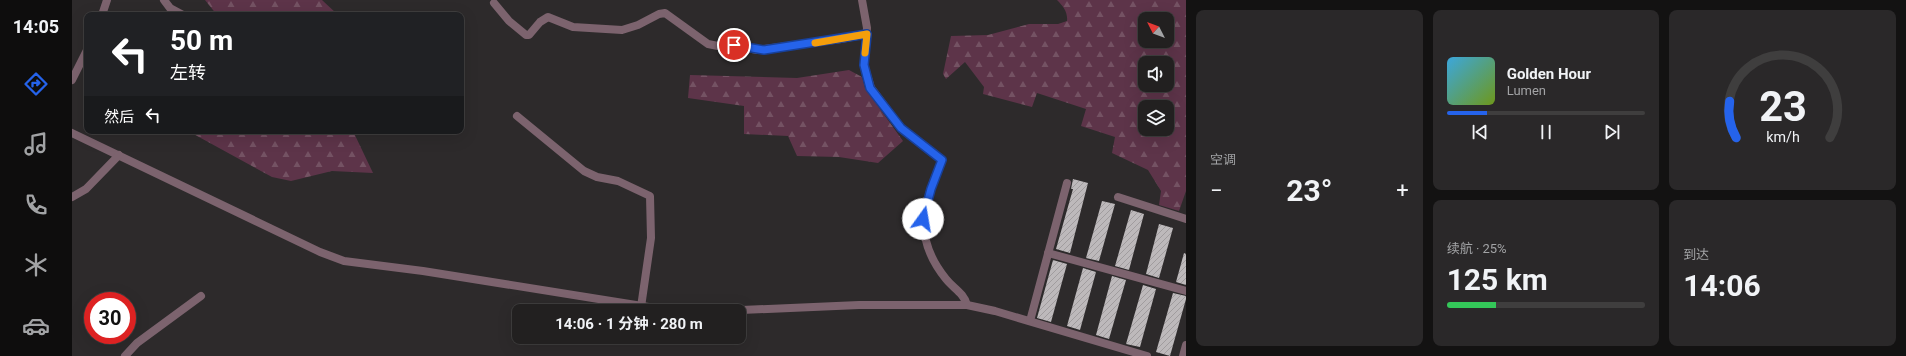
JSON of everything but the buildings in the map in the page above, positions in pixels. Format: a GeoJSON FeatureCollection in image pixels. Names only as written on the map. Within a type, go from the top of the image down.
{"type":"FeatureCollection","features":[{"type":"Feature","properties":{"kind":"street"},"geometry":{"type":"LineString","coordinates":[[103,12],[107,0]]}},
{"type":"Feature","properties":{"kind":"street"},"geometry":{"type":"LineString","coordinates":[[164,0],[170,8],[177,12]]}},
{"type":"Feature","properties":{"kind":"street"},"geometry":{"type":"LineString","coordinates":[[862,0],[867,34],[864,65],[870,88],[901,128],[942,160],[924,211],[924,234],[936,265],[946,279],[965,297],[967,305]]}},
{"type":"Feature","properties":{"kind":"street"},"geometry":{"type":"LineString","coordinates":[[494,3],[509,21],[526,35],[530,35],[540,22],[548,17],[573,27],[622,30],[638,25],[658,14],[665,13],[702,40],[715,46],[734,45],[764,50],[867,34]]}},
{"type":"Feature","properties":{"kind":"street"},"geometry":{"type":"LineString","coordinates":[[72,80],[84,56]]}},
{"type":"Feature","properties":{"kind":"street"},"geometry":{"type":"LineString","coordinates":[[517,116],[584,171],[597,177],[618,181],[650,196],[651,238],[641,304]]}},
{"type":"Feature","properties":{"kind":"street"},"geometry":{"type":"LineString","coordinates":[[72,132],[119,156],[332,257],[623,304]]}},
{"type":"Feature","properties":{"kind":"street"},"geometry":{"type":"LineString","coordinates":[[72,197],[86,189],[119,156]]}},
{"type":"Feature","properties":{"kind":"street"},"geometry":{"type":"LineString","coordinates":[[1030,321],[1067,183]]}},
{"type":"Feature","properties":{"kind":"street"},"geometry":{"type":"LineString","coordinates":[[1118,197],[1186,219]]}},
{"type":"Feature","properties":{"kind":"street"},"geometry":{"type":"LineString","coordinates":[[1048,253],[1186,291]]}},
{"type":"Feature","properties":{"kind":"street"},"geometry":{"type":"LineString","coordinates":[[125,356],[138,343],[202,296]]}},
{"type":"Feature","properties":{"kind":"street"},"geometry":{"type":"LineString","coordinates":[[746,310],[859,305],[967,305],[1030,321],[1147,356]]}},
{"type":"Feature","properties":{"kind":"street"},"geometry":{"type":"LineString","coordinates":[[1183,356],[1186,345]]}},
{"type":"Feature","properties":{"kind":"green space"},"geometry":{"type":"Polygon","coordinates":[[[205,0],[322,0],[335,12],[215,12],[205,0]]]}},
{"type":"Feature","properties":{"kind":"green space"},"geometry":{"type":"Polygon","coordinates":[[[1057,0],[1186,0],[1186,191],[1179,211],[1159,205],[1161,191],[1148,170],[1112,153],[1115,137],[1081,126],[1086,109],[1037,93],[1032,107],[983,94],[984,87],[965,62],[946,79],[943,74],[951,36],[988,35],[1029,24],[1058,24],[1067,21],[1066,12],[1057,0]]]}},
{"type":"Feature","properties":{"kind":"green space"},"geometry":{"type":"Polygon","coordinates":[[[849,70],[862,77],[865,88],[903,141],[878,163],[839,157],[797,156],[788,136],[744,134],[744,106],[688,98],[690,75],[797,78],[849,70]]]}},
{"type":"Feature","properties":{"kind":"green space"},"geometry":{"type":"Polygon","coordinates":[[[193,134],[354,134],[373,173],[332,171],[291,181],[272,177],[193,134]]]}},
{"type":"Feature","properties":{"kind":"slow traffic"},"geometry":{"type":"LineString","coordinates":[[815,43],[867,34],[865,53]]}},
{"type":"Feature","properties":{"kind":"route"},"geometry":{"type":"LineString","coordinates":[[734,45],[764,50],[867,34],[864,65],[870,88],[908,135],[942,160],[931,189],[923,219]]}}]}
